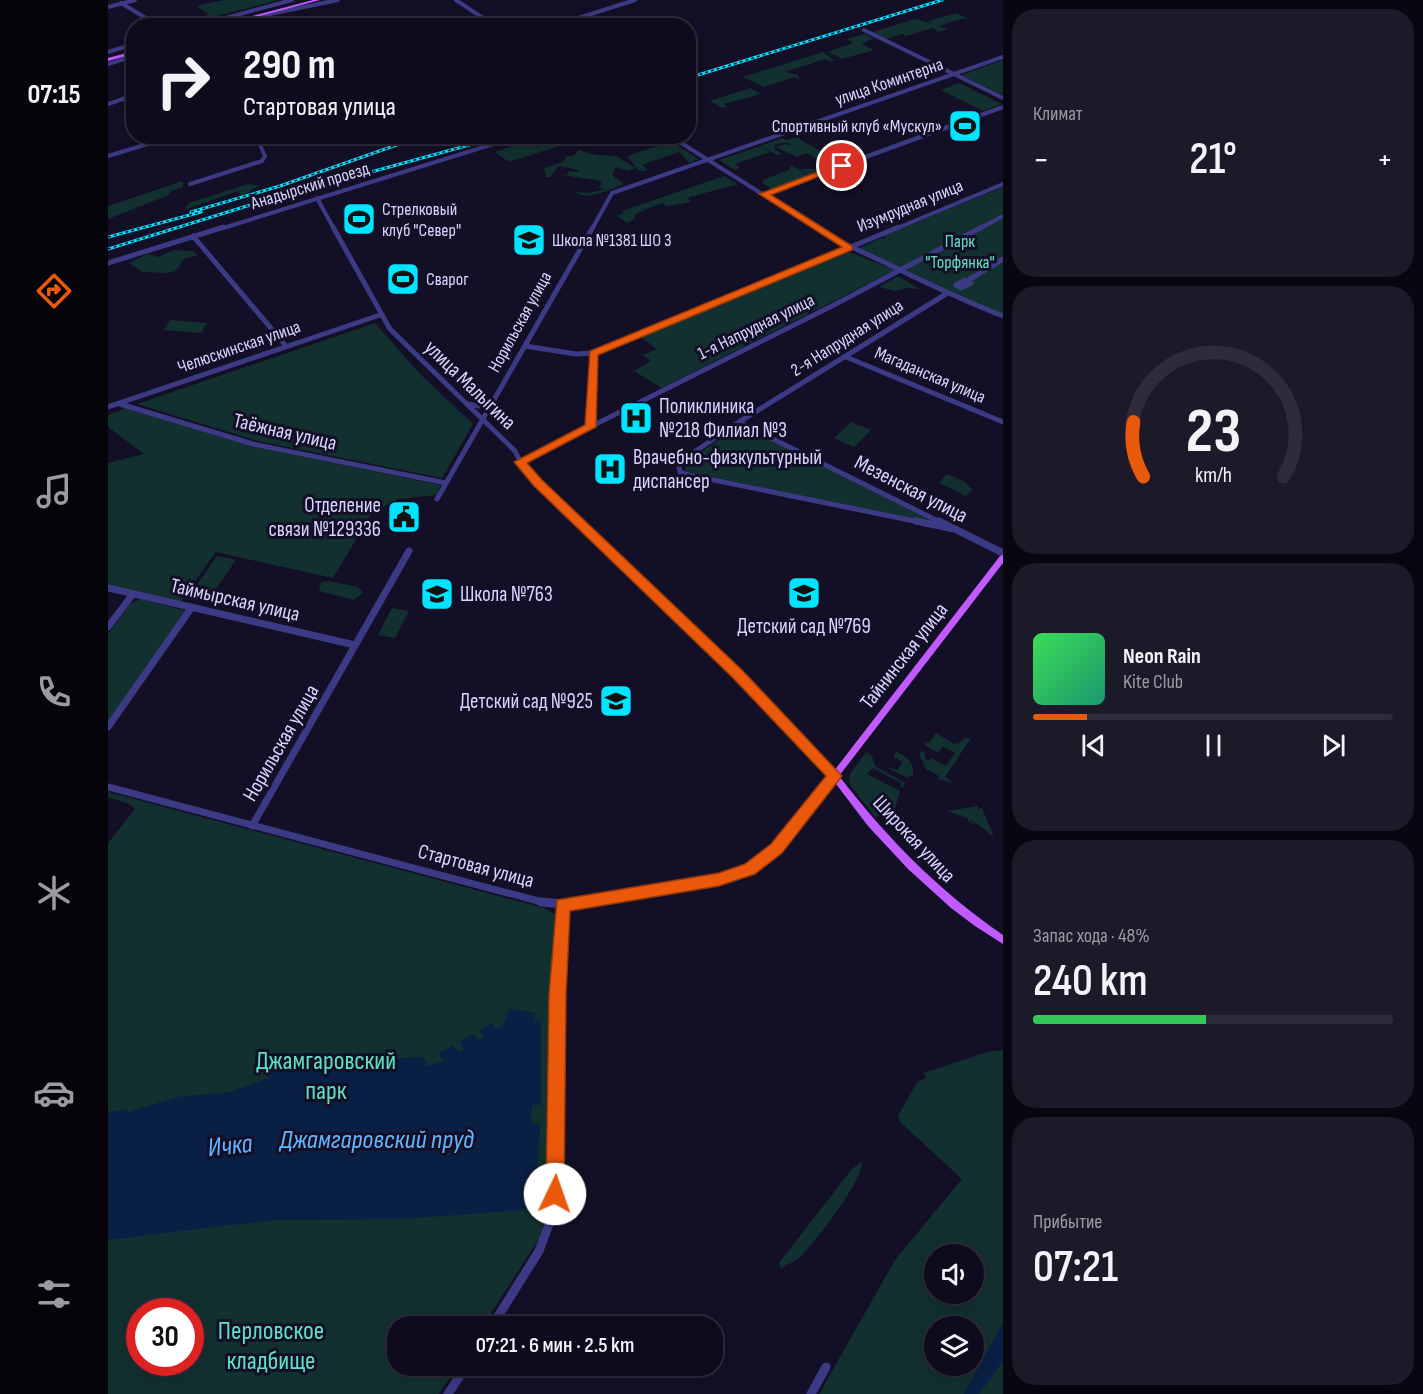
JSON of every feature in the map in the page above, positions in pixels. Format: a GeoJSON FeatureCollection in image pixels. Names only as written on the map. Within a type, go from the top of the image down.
{"type":"FeatureCollection","features":[{"type":"Feature","properties":{"kind":"main road"},"geometry":{"type":"LineString","coordinates":[[237,18],[304,0]]}},
{"type":"Feature","properties":{"kind":"main road"},"geometry":{"type":"LineString","coordinates":[[242,18],[318,0]]}},
{"type":"Feature","properties":{"kind":"main road"},"geometry":{"type":"LineString","coordinates":[[108,58],[126,52]]}},
{"type":"Feature","properties":{"kind":"main road","name":"Тайнинская улица"},"geometry":{"type":"LineString","coordinates":[[834,776],[1003,558]]}},
{"type":"Feature","properties":{"kind":"main road","name":"Широкая улица"},"geometry":{"type":"LineString","coordinates":[[834,776],[916,873],[964,913],[1003,940]]}},
{"type":"Feature","properties":{"kind":"street"},"geometry":{"type":"LineString","coordinates":[[108,7],[135,0]]}},
{"type":"Feature","properties":{"kind":"street"},"geometry":{"type":"LineString","coordinates":[[226,18],[292,0]]}},
{"type":"Feature","properties":{"kind":"street"},"geometry":{"type":"LineString","coordinates":[[259,18],[338,0]]}},
{"type":"Feature","properties":{"kind":"street"},"geometry":{"type":"LineString","coordinates":[[456,0],[483,18]]}},
{"type":"Feature","properties":{"kind":"street"},"geometry":{"type":"LineString","coordinates":[[578,18],[635,0]]}},
{"type":"Feature","properties":{"kind":"street"},"geometry":{"type":"LineString","coordinates":[[121,3],[146,18]]}},
{"type":"Feature","properties":{"kind":"street"},"geometry":{"type":"LineString","coordinates":[[864,30],[1003,98]]}},
{"type":"Feature","properties":{"kind":"street","name":"улица Коминтерна"},"geometry":{"type":"LineString","coordinates":[[614,192],[1003,57]]}},
{"type":"Feature","properties":{"kind":"street"},"geometry":{"type":"LineString","coordinates":[[108,104],[126,98]]}},
{"type":"Feature","properties":{"kind":"street"},"geometry":{"type":"LineString","coordinates":[[764,194],[1003,107]]}},
{"type":"Feature","properties":{"kind":"street"},"geometry":{"type":"LineString","coordinates":[[108,156],[148,144]]}},
{"type":"Feature","properties":{"kind":"street"},"geometry":{"type":"LineString","coordinates":[[190,184],[262,161],[265,157],[259,144]]}},
{"type":"Feature","properties":{"kind":"street","name":"Анадырский проезд"},"geometry":{"type":"LineString","coordinates":[[108,263],[493,144]]}},
{"type":"Feature","properties":{"kind":"street"},"geometry":{"type":"LineString","coordinates":[[683,144],[849,248],[901,270],[946,294],[1003,316]]}},
{"type":"Feature","properties":{"kind":"street","name":"Изумрудная улица"},"geometry":{"type":"LineString","coordinates":[[525,346],[576,354],[593,353],[1003,184]]}},
{"type":"Feature","properties":{"kind":"street","name":"Норильская улица"},"geometry":{"type":"LineString","coordinates":[[437,499],[597,216],[614,192]]}},
{"type":"Feature","properties":{"kind":"street","name":"улица Малыгина"},"geometry":{"type":"LineString","coordinates":[[317,198],[380,315],[396,335],[514,452],[538,483],[737,674],[834,776]]}},
{"type":"Feature","properties":{"kind":"street","name":"1-я Напрудная улица"},"geometry":{"type":"LineString","coordinates":[[520,462],[901,270],[1003,216]]}},
{"type":"Feature","properties":{"kind":"street"},"geometry":{"type":"LineString","coordinates":[[193,236],[286,346]]}},
{"type":"Feature","properties":{"kind":"street","name":"2-я Напрудная улица"},"geometry":{"type":"LineString","coordinates":[[954,529],[680,472],[681,464],[688,456],[739,422],[958,286],[962,288],[971,283],[967,281],[1003,260]]}},
{"type":"Feature","properties":{"kind":"street","name":"Челюскинская улица"},"geometry":{"type":"LineString","coordinates":[[108,407],[380,315]]}},
{"type":"Feature","properties":{"kind":"street"},"geometry":{"type":"LineString","coordinates":[[591,427],[593,353]]}},
{"type":"Feature","properties":{"kind":"street","name":"Магаданская улица"},"geometry":{"type":"LineString","coordinates":[[846,357],[1000,421]]}},
{"type":"Feature","properties":{"kind":"street"},"geometry":{"type":"LineString","coordinates":[[465,403],[479,406],[492,402]]}},
{"type":"Feature","properties":{"kind":"street","name":"Таёжная улица"},"geometry":{"type":"LineString","coordinates":[[120,404],[253,444],[446,483]]}},
{"type":"Feature","properties":{"kind":"street"},"geometry":{"type":"LineString","coordinates":[[1000,421],[1003,414]]}},
{"type":"Feature","properties":{"kind":"street","name":"Мезенская улица"},"geometry":{"type":"LineString","coordinates":[[739,422],[1003,553]]}},
{"type":"Feature","properties":{"kind":"street","name":"Норильская улица"},"geometry":{"type":"LineString","coordinates":[[252,826],[409,551]]}},
{"type":"Feature","properties":{"kind":"street","name":"Таймырская улица"},"geometry":{"type":"LineString","coordinates":[[108,588],[355,645]]}},
{"type":"Feature","properties":{"kind":"street"},"geometry":{"type":"LineString","coordinates":[[108,627],[133,594]]}},
{"type":"Feature","properties":{"kind":"street"},"geometry":{"type":"LineString","coordinates":[[108,727],[192,607]]}},
{"type":"Feature","properties":{"kind":"street","name":"Стартовая улица"},"geometry":{"type":"LineString","coordinates":[[108,788],[542,902],[576,905],[719,879],[750,869],[777,849],[834,776]]}},
{"type":"Feature","properties":{"kind":"street"},"geometry":{"type":"LineString","coordinates":[[498,1316],[539,1251],[553,1213],[557,1156],[557,995],[563,904]]}},
{"type":"Feature","properties":{"kind":"street"},"geometry":{"type":"LineString","coordinates":[[811,1394],[826,1367]]}},
{"type":"Feature","properties":{"kind":"street"},"geometry":{"type":"LineString","coordinates":[[452,1391],[461,1376]]}},
{"type":"Feature","properties":{"kind":"green space"},"geometry":{"type":"Polygon","coordinates":[[[224,0],[279,0],[209,18],[202,18],[208,14],[196,6],[224,0]]]}},
{"type":"Feature","properties":{"kind":"green space"},"geometry":{"type":"Polygon","coordinates":[[[956,13],[973,21],[964,18],[939,26],[948,29],[938,32],[933,28],[886,39],[873,32],[915,19],[930,23],[929,21],[956,13]]]}},
{"type":"Feature","properties":{"kind":"green space"},"geometry":{"type":"Polygon","coordinates":[[[864,34],[874,38],[862,44],[874,50],[842,59],[828,52],[853,43],[847,39],[864,34]]]}},
{"type":"Feature","properties":{"kind":"green space"},"geometry":{"type":"Polygon","coordinates":[[[823,52],[834,60],[831,62],[825,59],[785,72],[798,75],[799,80],[794,77],[764,87],[743,77],[823,52]]]}},
{"type":"Feature","properties":{"kind":"green space"},"geometry":{"type":"Polygon","coordinates":[[[1003,60],[1003,95],[961,75],[1003,60]]]}},
{"type":"Feature","properties":{"kind":"green space"},"geometry":{"type":"Polygon","coordinates":[[[959,83],[1002,104],[983,111],[941,90],[959,83]]]}},
{"type":"Feature","properties":{"kind":"green space"},"geometry":{"type":"Polygon","coordinates":[[[750,88],[761,94],[724,104],[727,107],[722,108],[710,101],[750,88]]]}},
{"type":"Feature","properties":{"kind":"green space"},"geometry":{"type":"Polygon","coordinates":[[[972,117],[768,191],[770,188],[762,183],[763,180],[789,170],[791,165],[809,175],[801,169],[815,169],[822,166],[821,162],[806,153],[797,157],[776,147],[785,144],[793,146],[789,144],[782,143],[775,145],[775,149],[782,154],[777,155],[761,146],[782,138],[787,140],[796,137],[841,163],[972,117]]]}},
{"type":"Feature","properties":{"kind":"green space"},"geometry":{"type":"Polygon","coordinates":[[[516,144],[566,144],[509,162],[495,152],[516,144]]]}},
{"type":"Feature","properties":{"kind":"green space"},"geometry":{"type":"Polygon","coordinates":[[[662,144],[676,144],[699,159],[689,163],[679,152],[642,165],[648,170],[639,171],[627,156],[662,144]]]}},
{"type":"Feature","properties":{"kind":"green space"},"geometry":{"type":"Polygon","coordinates":[[[760,146],[770,152],[735,164],[740,168],[735,170],[719,160],[760,146]]]}},
{"type":"Feature","properties":{"kind":"green space"},"geometry":{"type":"Polygon","coordinates":[[[579,150],[596,155],[616,156],[636,168],[628,171],[616,167],[612,175],[624,184],[593,195],[574,192],[588,193],[606,189],[599,188],[602,181],[555,174],[567,175],[569,171],[578,172],[579,170],[558,166],[550,177],[546,177],[544,168],[563,162],[566,156],[573,156],[579,150]]]}},
{"type":"Feature","properties":{"kind":"green space"},"geometry":{"type":"Polygon","coordinates":[[[724,176],[738,184],[690,197],[688,199],[692,202],[667,206],[663,203],[656,205],[636,214],[634,216],[636,218],[627,223],[617,216],[624,213],[622,211],[724,176]]]}},
{"type":"Feature","properties":{"kind":"green space"},"geometry":{"type":"Polygon","coordinates":[[[183,181],[183,187],[171,191],[169,195],[108,219],[108,206],[183,181]]]}},
{"type":"Feature","properties":{"kind":"green space"},"geometry":{"type":"Polygon","coordinates":[[[248,184],[261,186],[242,197],[238,191],[184,210],[189,203],[248,184]]]}},
{"type":"Feature","properties":{"kind":"green space","name":"Парк \"Торфянка\""},"geometry":{"type":"Polygon","coordinates":[[[1003,187],[1003,314],[943,291],[903,268],[860,251],[859,248],[879,239],[886,239],[883,236],[1003,187]]]}},
{"type":"Feature","properties":{"kind":"green space"},"geometry":{"type":"Polygon","coordinates":[[[174,250],[192,251],[199,255],[184,259],[175,271],[168,273],[142,272],[129,263],[147,254],[158,257],[174,250]]]}},
{"type":"Feature","properties":{"kind":"green space"},"geometry":{"type":"Polygon","coordinates":[[[846,251],[895,270],[662,388],[634,371],[651,361],[643,355],[657,349],[638,335],[846,251]]]}},
{"type":"Feature","properties":{"kind":"green space"},"geometry":{"type":"Polygon","coordinates":[[[898,276],[920,289],[905,288],[895,291],[879,287],[898,276]]]}},
{"type":"Feature","properties":{"kind":"green space"},"geometry":{"type":"Polygon","coordinates":[[[170,320],[207,323],[201,333],[164,330],[170,320]]]}},
{"type":"Feature","properties":{"kind":"green space"},"geometry":{"type":"Polygon","coordinates":[[[375,323],[421,375],[473,424],[442,478],[258,441],[137,404],[375,323]]]}},
{"type":"Feature","properties":{"kind":"green space"},"geometry":{"type":"Polygon","coordinates":[[[125,408],[251,446],[440,485],[437,495],[398,499],[372,513],[333,578],[216,552],[180,602],[108,585],[108,463],[144,454],[108,427],[108,415],[125,408]]]}},
{"type":"Feature","properties":{"kind":"green space"},"geometry":{"type":"Polygon","coordinates":[[[851,422],[871,430],[854,447],[834,438],[851,422]]]}},
{"type":"Feature","properties":{"kind":"green space"},"geometry":{"type":"Polygon","coordinates":[[[742,424],[946,526],[685,471],[685,463],[742,424]]]}},
{"type":"Feature","properties":{"kind":"green space"},"geometry":{"type":"Polygon","coordinates":[[[947,474],[965,482],[972,490],[966,496],[939,483],[947,474]]]}},
{"type":"Feature","properties":{"kind":"green space"},"geometry":{"type":"Polygon","coordinates":[[[217,556],[236,560],[213,593],[194,589],[217,556]]]}},
{"type":"Feature","properties":{"kind":"green space"},"geometry":{"type":"Polygon","coordinates":[[[329,581],[358,587],[363,593],[354,600],[319,591],[321,582],[329,581]]]}},
{"type":"Feature","properties":{"kind":"green space"},"geometry":{"type":"Polygon","coordinates":[[[141,599],[187,611],[108,724],[108,634],[130,604],[141,599]]]}},
{"type":"Feature","properties":{"kind":"green space"},"geometry":{"type":"Polygon","coordinates":[[[392,608],[409,611],[395,638],[378,635],[392,608]]]}},
{"type":"Feature","properties":{"kind":"green space"},"geometry":{"type":"Polygon","coordinates":[[[936,733],[954,744],[964,738],[971,738],[945,777],[954,783],[938,779],[939,776],[926,769],[919,754],[922,751],[925,753],[925,759],[929,761],[931,758],[946,766],[955,753],[943,746],[938,753],[926,746],[924,741],[929,743],[936,733]]]}},
{"type":"Feature","properties":{"kind":"green space"},"geometry":{"type":"Polygon","coordinates":[[[896,751],[911,763],[913,774],[908,778],[885,767],[897,770],[903,762],[894,757],[896,751]]]}},
{"type":"Feature","properties":{"kind":"green space"},"geometry":{"type":"Polygon","coordinates":[[[866,752],[872,756],[875,766],[905,783],[903,788],[900,786],[901,783],[873,768],[867,774],[900,791],[894,812],[875,817],[849,783],[850,774],[866,752]]]}},
{"type":"Feature","properties":{"kind":"green space","name":"Джамгаровский парк"},"geometry":{"type":"Polygon","coordinates":[[[108,792],[544,908],[558,916],[550,1204],[538,1240],[489,1316],[387,1316],[387,1376],[451,1376],[439,1394],[108,1394],[108,843],[135,809],[129,804],[108,797],[108,792]]]}},
{"type":"Feature","properties":{"kind":"green space"},"geometry":{"type":"Polygon","coordinates":[[[978,806],[978,809],[982,808],[994,837],[976,823],[971,824],[974,819],[969,823],[967,818],[947,811],[978,806]]]}},
{"type":"Feature","properties":{"kind":"green space"},"geometry":{"type":"Polygon","coordinates":[[[1003,1050],[1003,1394],[819,1394],[895,1260],[962,1179],[900,1122],[898,1116],[917,1082],[926,1078],[924,1073],[987,1052],[1003,1050]]]}},
{"type":"Feature","properties":{"kind":"green space"},"geometry":{"type":"Polygon","coordinates":[[[862,1161],[855,1182],[827,1225],[801,1256],[781,1269],[779,1263],[851,1170],[862,1161]]]}},
{"type":"Feature","properties":{"kind":"water","name":"Джамгаровский пруд"},"geometry":{"type":"Polygon","coordinates":[[[509,1009],[535,1013],[535,1020],[541,1022],[541,1105],[532,1105],[531,1123],[540,1124],[535,1204],[524,1210],[401,1219],[273,1220],[108,1240],[108,1112],[127,1109],[128,1112],[177,1097],[229,1092],[268,1078],[266,1070],[297,1062],[298,1070],[329,1065],[330,1062],[423,1057],[427,1066],[444,1061],[439,1053],[453,1045],[458,1052],[464,1049],[459,1042],[473,1034],[478,1040],[484,1037],[480,1030],[492,1023],[497,1029],[503,1025],[509,1009]]]}},
{"type":"Feature","properties":{"kind":"water"},"geometry":{"type":"Polygon","coordinates":[[[1003,1323],[1003,1361],[979,1394],[964,1394],[974,1376],[984,1376],[984,1358],[1003,1323]]]}},
{"type":"Feature","properties":{"kind":"waterway"},"geometry":{"type":"LineString","coordinates":[[148,231],[152,234]]}},
{"type":"Feature","properties":{"kind":"railway"},"geometry":{"type":"LineString","coordinates":[[696,76],[942,0]]}},
{"type":"Feature","properties":{"kind":"railway"},"geometry":{"type":"LineString","coordinates":[[191,212],[280,186],[399,144]]}},
{"type":"Feature","properties":{"kind":"railway"},"geometry":{"type":"LineString","coordinates":[[108,249],[247,206],[473,144]]}},
{"type":"Feature","properties":{"kind":"railway"},"geometry":{"type":"LineString","coordinates":[[108,237],[201,212]]}},
{"type":"Feature","properties":{"kind":"place","name":"Спортивный клуб «Мускул»"},"geometry":{"type":"Point","coordinates":[965,126]}},
{"type":"Feature","properties":{"kind":"place","name":"Стрелковый клуб \"Север\""},"geometry":{"type":"Point","coordinates":[359,219]}},
{"type":"Feature","properties":{"kind":"place","name":"Школа №1381 ШО 3"},"geometry":{"type":"Point","coordinates":[529,240]}},
{"type":"Feature","properties":{"kind":"place","name":"Сварог"},"geometry":{"type":"Point","coordinates":[403,279]}},
{"type":"Feature","properties":{"kind":"place","name":"Поликлиника №218 Филиал №3"},"geometry":{"type":"Point","coordinates":[636,418]}},
{"type":"Feature","properties":{"kind":"place","name":"Врачебно-физкультурный диспансер"},"geometry":{"type":"Point","coordinates":[610,469]}},
{"type":"Feature","properties":{"kind":"place","name":"Отделение связи №129336"},"geometry":{"type":"Point","coordinates":[404,517]}},
{"type":"Feature","properties":{"kind":"place","name":"Детский сад №769"},"geometry":{"type":"Point","coordinates":[804,593]}},
{"type":"Feature","properties":{"kind":"place","name":"Школа №763"},"geometry":{"type":"Point","coordinates":[437,594]}},
{"type":"Feature","properties":{"kind":"place","name":"Детский сад №925"},"geometry":{"type":"Point","coordinates":[616,701]}},
{"type":"Feature","properties":{"kind":"route"},"geometry":{"type":"LineString","coordinates":[[555,1194],[558,1107],[557,995],[563,904],[576,905],[719,879],[750,869],[777,849],[834,776],[810,748],[737,674],[538,483],[520,462],[591,427],[593,353],[849,248],[764,194],[842,166]]}},
{"type":"Feature","properties":{"kind":"water label","name":"Ичка"},"geometry":{"type":"Point","coordinates":[230,1146]}},
{"type":"Feature","properties":{"kind":"park label","name":"Перловское кладбище"},"geometry":{"type":"Point","coordinates":[271,1346]}}]}
